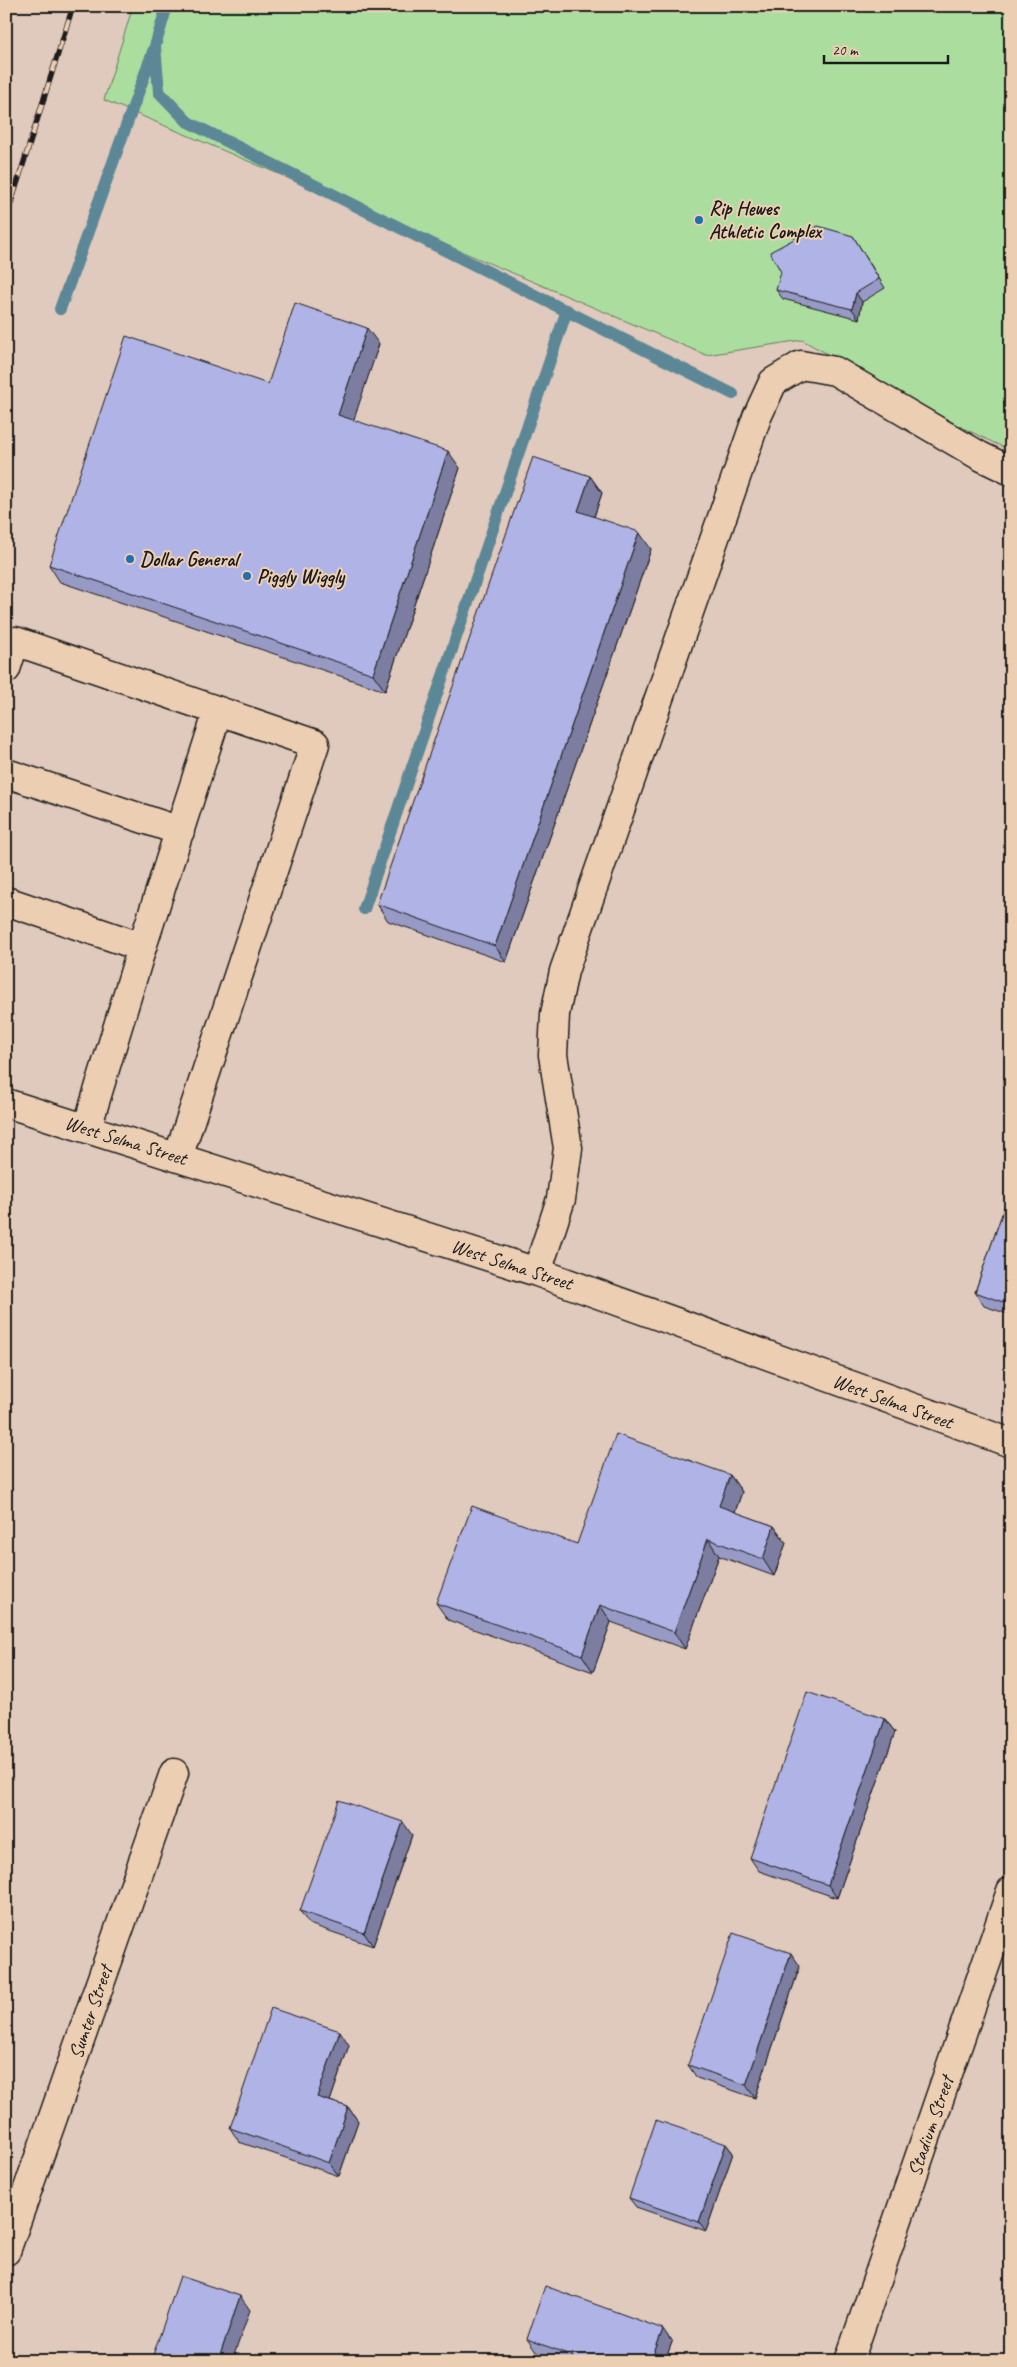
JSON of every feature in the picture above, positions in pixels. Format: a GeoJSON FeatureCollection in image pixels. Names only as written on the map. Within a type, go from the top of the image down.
{"type":"FeatureCollection","features":[{"type":"Feature","properties":{"kind":"street"},"geometry":{"type":"LineString","coordinates":[[537,1272],[561,1198],[568,1148],[553,1055],[554,1014],[564,971],[757,417],[773,382],[801,365],[835,372],[980,456],[1011,471]]}},
{"type":"Feature","properties":{"kind":"street"},"geometry":{"type":"LineString","coordinates":[[6,669],[15,642],[315,744],[178,1156]]}},
{"type":"Feature","properties":{"kind":"street"},"geometry":{"type":"LineString","coordinates":[[87,1128],[142,947],[218,711]]}},
{"type":"Feature","properties":{"kind":"street"},"geometry":{"type":"LineString","coordinates":[[6,773],[180,831]]}},
{"type":"Feature","properties":{"kind":"street"},"geometry":{"type":"LineString","coordinates":[[6,901],[142,947]]}},
{"type":"Feature","properties":{"kind":"street","name":"West Selma Street"},"geometry":{"type":"LineString","coordinates":[[6,1103],[178,1156],[537,1272],[1011,1444]]}},
{"type":"Feature","properties":{"kind":"street","name":"Sumter Street"},"geometry":{"type":"LineString","coordinates":[[6,2251],[174,1773]]}},
{"type":"Feature","properties":{"kind":"street","name":"Stadium Street"},"geometry":{"type":"LineString","coordinates":[[849,2361],[1011,1891]]}},
{"type":"Feature","properties":{"kind":"green space","name":"Rip Hewes Athletic Complex"},"geometry":{"type":"Polygon","coordinates":[[[133,6],[1011,6],[1011,451],[963,428],[802,340],[706,355],[104,100],[133,6]]]}},
{"type":"Feature","properties":{"kind":"building"},"geometry":{"type":"Polygon","coordinates":[[[818,226],[853,236],[879,279],[856,293],[852,309],[776,290],[781,272],[770,252],[818,226]]]}},
{"type":"Feature","properties":{"kind":"building"},"geometry":{"type":"Polygon","coordinates":[[[295,303],[367,328],[338,415],[448,451],[373,674],[49,565],[126,336],[268,384],[295,303]]]}},
{"type":"Feature","properties":{"kind":"building"},"geometry":{"type":"Polygon","coordinates":[[[533,457],[590,476],[578,511],[639,532],[495,946],[377,904],[533,457]]]}},
{"type":"Feature","properties":{"kind":"building"},"geometry":{"type":"Polygon","coordinates":[[[1011,1188],[1011,1305],[975,1292],[1011,1188]]]}},
{"type":"Feature","properties":{"kind":"building"},"geometry":{"type":"Polygon","coordinates":[[[616,1434],[730,1475],[719,1506],[774,1526],[763,1559],[708,1539],[674,1632],[600,1605],[582,1655],[436,1603],[472,1506],[577,1544],[616,1434]]]}},
{"type":"Feature","properties":{"kind":"building"},"geometry":{"type":"Polygon","coordinates":[[[807,1692],[885,1719],[828,1885],[750,1858],[807,1692]]]}},
{"type":"Feature","properties":{"kind":"building"},"geometry":{"type":"Polygon","coordinates":[[[339,1800],[403,1822],[364,1933],[300,1911],[339,1800]]]}},
{"type":"Feature","properties":{"kind":"building"},"geometry":{"type":"Polygon","coordinates":[[[733,1933],[791,1953],[746,2085],[688,2065],[733,1933]]]}},
{"type":"Feature","properties":{"kind":"building"},"geometry":{"type":"Polygon","coordinates":[[[271,2008],[340,2031],[317,2097],[348,2107],[329,2163],[230,2128],[271,2008]]]}},
{"type":"Feature","properties":{"kind":"building"},"geometry":{"type":"Polygon","coordinates":[[[656,2120],[726,2144],[699,2222],[629,2198],[656,2120]]]}},
{"type":"Feature","properties":{"kind":"building"},"geometry":{"type":"Polygon","coordinates":[[[180,2276],[240,2296],[218,2361],[151,2361],[180,2276]]]}},
{"type":"Feature","properties":{"kind":"building"},"geometry":{"type":"Polygon","coordinates":[[[545,2286],[663,2329],[651,2361],[571,2361],[573,2356],[527,2339],[545,2286]]]}},
{"type":"Feature","properties":{"kind":"waterway"},"geometry":{"type":"LineString","coordinates":[[60,309],[155,46],[167,6]]}},
{"type":"Feature","properties":{"kind":"waterway"},"geometry":{"type":"LineString","coordinates":[[155,46],[159,92],[188,122],[733,394]]}},
{"type":"Feature","properties":{"kind":"waterway"},"geometry":{"type":"LineString","coordinates":[[364,909],[567,310]]}},
{"type":"Feature","properties":{"kind":"railway"},"geometry":{"type":"LineString","coordinates":[[6,219],[73,6]]}},
{"type":"Feature","properties":{"kind":"place","name":"Rip Hewes Athletic Complex"},"geometry":{"type":"Point","coordinates":[699,220]}},
{"type":"Feature","properties":{"kind":"place","name":"Dollar General"},"geometry":{"type":"Point","coordinates":[130,559]}},
{"type":"Feature","properties":{"kind":"place","name":"Piggly Wiggly"},"geometry":{"type":"Point","coordinates":[247,576]}}]}
